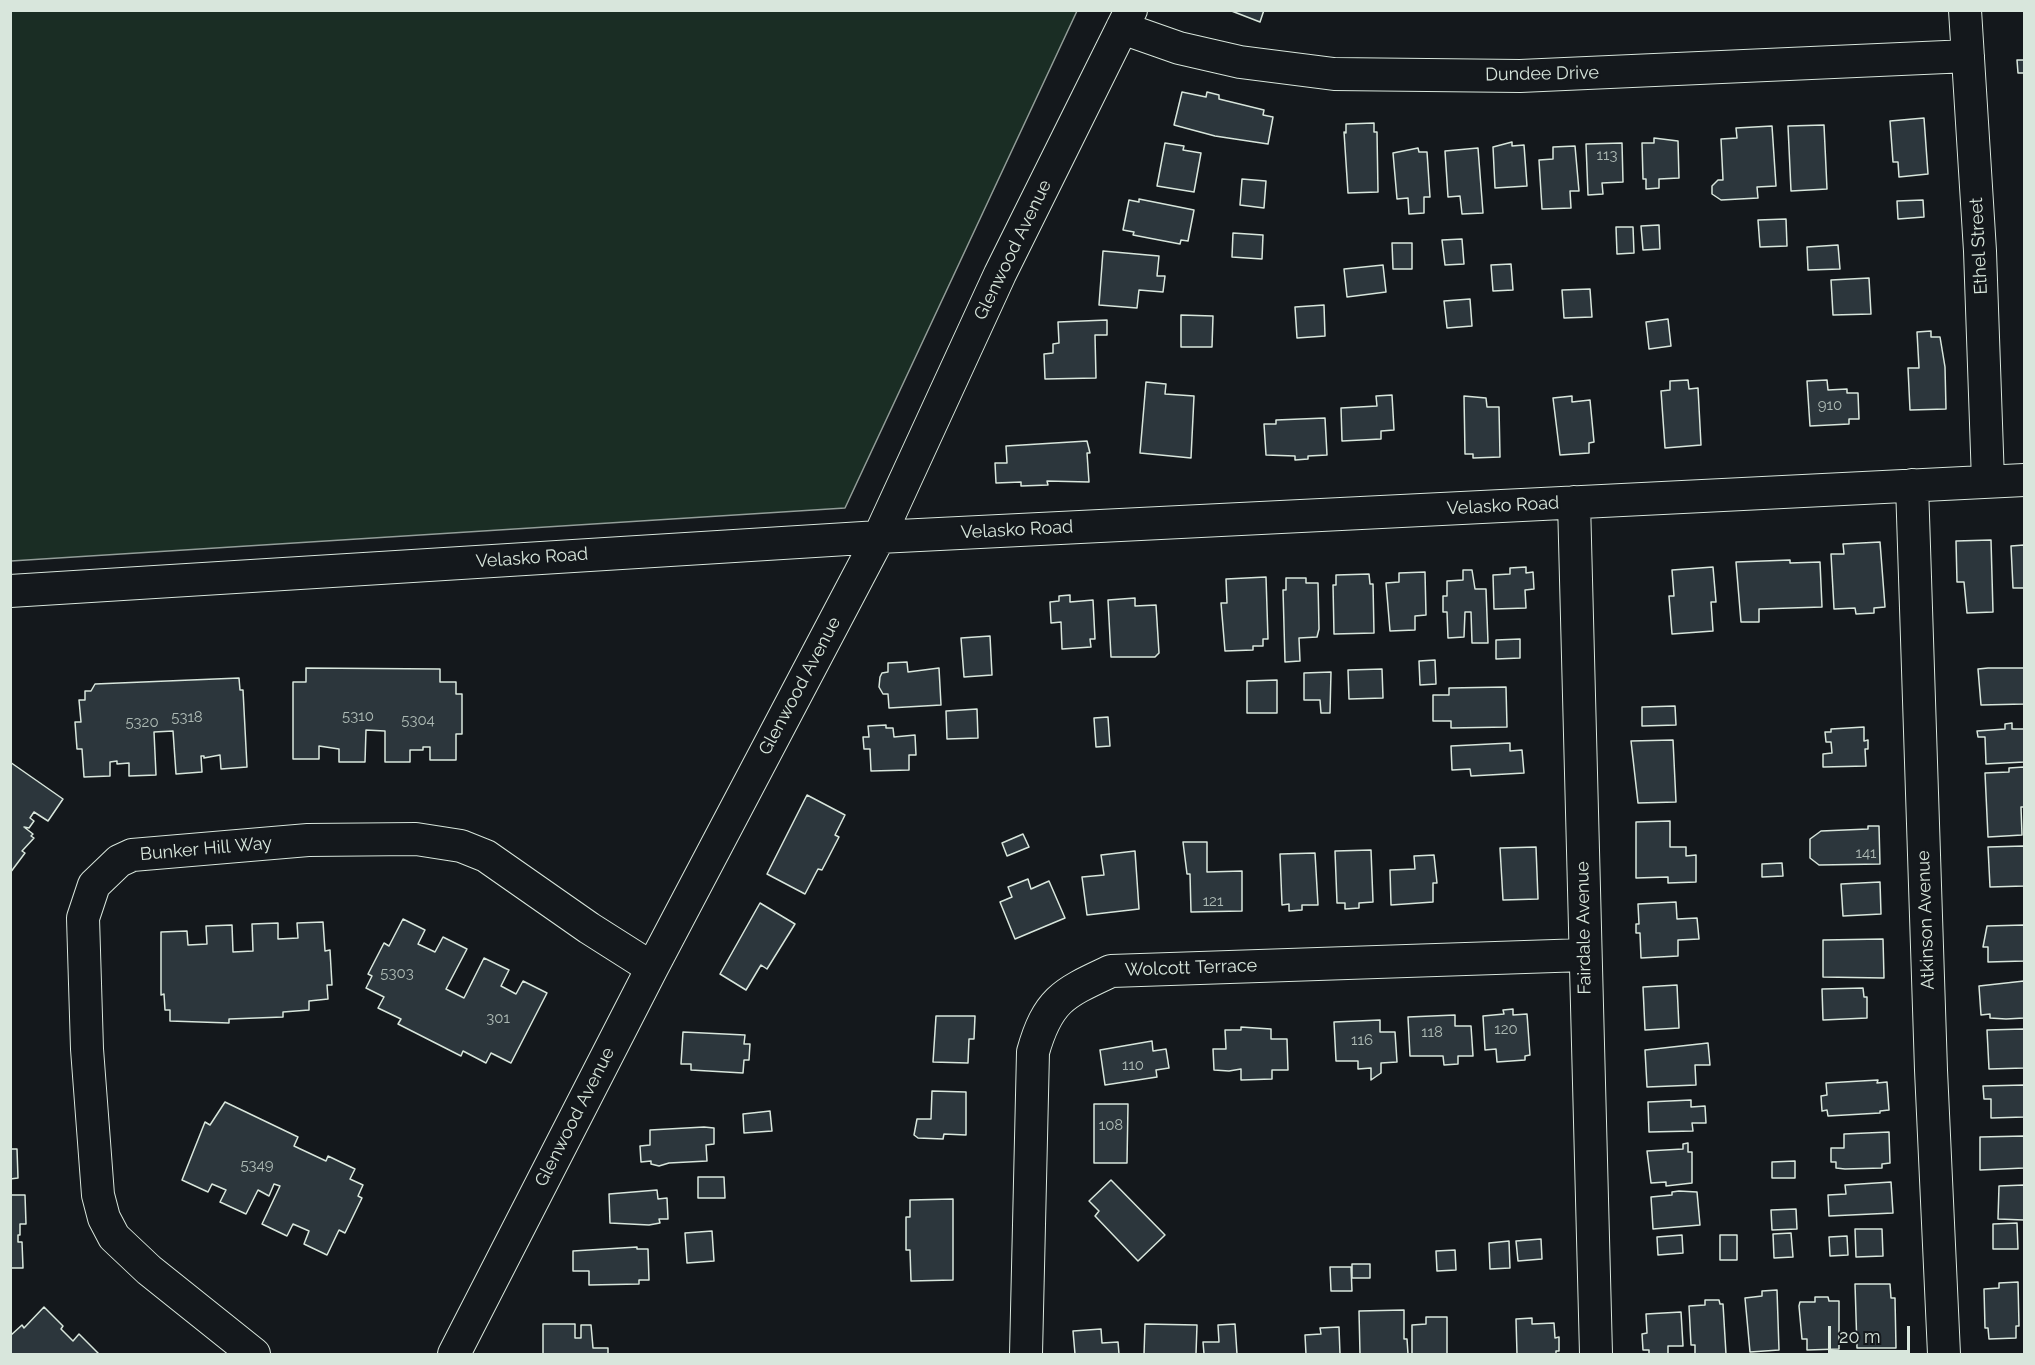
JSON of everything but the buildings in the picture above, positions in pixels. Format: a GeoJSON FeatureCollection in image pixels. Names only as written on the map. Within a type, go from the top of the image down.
{"type":"FeatureCollection","features":[{"type":"Feature","properties":{"kind":"street","name":"Ethel Street"},"geometry":{"type":"LineString","coordinates":[[1965,10],[1980,251],[1988,481]]}},
{"type":"Feature","properties":{"kind":"street","name":"Dundee Drive"},"geometry":{"type":"LineString","coordinates":[[1127,19],[1179,48],[1240,62],[1334,74],[1520,76],[1968,56]]}},
{"type":"Feature","properties":{"kind":"street","name":"Glenwood Avenue"},"geometry":{"type":"LineString","coordinates":[[454,1354],[652,968],[879,537],[1000,274],[1127,19]]}},
{"type":"Feature","properties":{"kind":"street","name":"Velasko Road"},"geometry":{"type":"LineString","coordinates":[[10,591],[879,537],[2025,480]]}},
{"type":"Feature","properties":{"kind":"street","name":"Atkinson Avenue"},"geometry":{"type":"LineString","coordinates":[[1912,485],[1930,1059],[1944,1354]]}},
{"type":"Feature","properties":{"kind":"street","name":"Fairdale Avenue"},"geometry":{"type":"LineString","coordinates":[[1574,502],[1596,1354]]}},
{"type":"Feature","properties":{"kind":"street","name":"Bunker Hill Way"},"geometry":{"type":"LineString","coordinates":[[254,1354],[149,1270],[114,1238],[104,1218],[99,1195],[88,1060],[83,918],[94,885],[119,861],[132,855],[308,840],[416,839],[461,846],[486,856],[589,928],[652,968]]}},
{"type":"Feature","properties":{"kind":"street","name":"Wolcott Terrace"},"geometry":{"type":"LineString","coordinates":[[1026,1354],[1033,1052],[1044,1021],[1052,1007],[1069,990],[1111,971],[1584,955]]}},
{"type":"Feature","properties":{"kind":"green space"},"geometry":{"type":"Polygon","coordinates":[[[11,10],[1077,11],[845,508],[11,561],[11,10]]]}}]}
